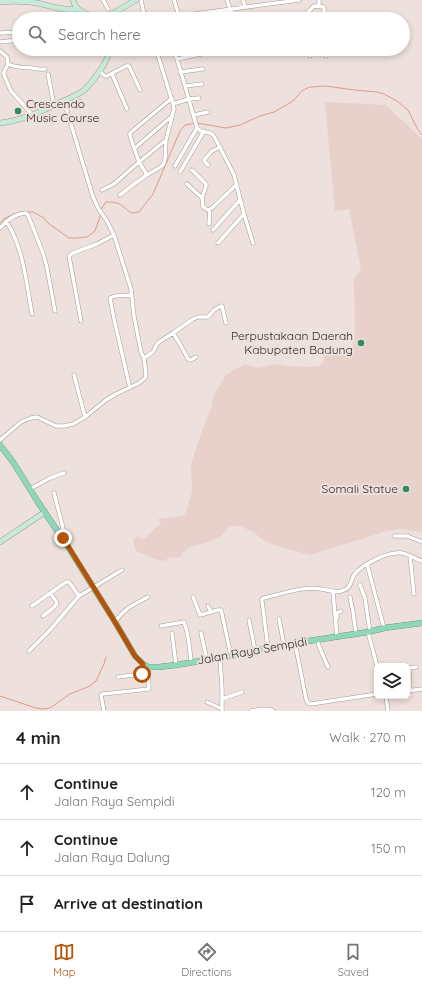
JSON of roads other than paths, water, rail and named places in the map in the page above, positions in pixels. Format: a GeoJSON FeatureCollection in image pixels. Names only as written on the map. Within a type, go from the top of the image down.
{"type":"FeatureCollection","features":[{"type":"Feature","properties":{"kind":"main road"},"geometry":{"type":"LineString","coordinates":[[73,0],[78,9],[83,12]]}},
{"type":"Feature","properties":{"kind":"main road"},"geometry":{"type":"LineString","coordinates":[[115,12],[136,0]]}},
{"type":"Feature","properties":{"kind":"main road"},"geometry":{"type":"LineString","coordinates":[[0,2],[30,2],[65,9],[78,9]]}},
{"type":"Feature","properties":{"kind":"main road"},"geometry":{"type":"LineString","coordinates":[[0,123],[20,120],[54,106],[86,89],[108,56]]}},
{"type":"Feature","properties":{"kind":"main road"},"geometry":{"type":"LineString","coordinates":[[0,445],[13,462],[63,538],[135,656],[146,666]]}},
{"type":"Feature","properties":{"kind":"main road"},"geometry":{"type":"LineString","coordinates":[[0,542],[45,512]]}},
{"type":"Feature","properties":{"kind":"main road","name":"Jalan Raya Sempidi"},"geometry":{"type":"LineString","coordinates":[[146,666],[159,667],[176,665],[295,643],[422,623]]}},
{"type":"Feature","properties":{"kind":"street"},"geometry":{"type":"LineString","coordinates":[[103,0],[108,9]]}},
{"type":"Feature","properties":{"kind":"street"},"geometry":{"type":"LineString","coordinates":[[141,0],[144,12]]}},
{"type":"Feature","properties":{"kind":"street"},"geometry":{"type":"LineString","coordinates":[[174,0],[178,12]]}},
{"type":"Feature","properties":{"kind":"street"},"geometry":{"type":"LineString","coordinates":[[227,0],[231,12]]}},
{"type":"Feature","properties":{"kind":"street"},"geometry":{"type":"LineString","coordinates":[[243,0],[245,7]]}},
{"type":"Feature","properties":{"kind":"street"},"geometry":{"type":"LineString","coordinates":[[259,0],[260,5]]}},
{"type":"Feature","properties":{"kind":"street"},"geometry":{"type":"LineString","coordinates":[[210,12],[260,5],[276,1],[298,0]]}},
{"type":"Feature","properties":{"kind":"street"},"geometry":{"type":"LineString","coordinates":[[319,0],[319,6]]}},
{"type":"Feature","properties":{"kind":"street"},"geometry":{"type":"LineString","coordinates":[[308,12],[314,6],[324,7],[324,12]]}},
{"type":"Feature","properties":{"kind":"street"},"geometry":{"type":"LineString","coordinates":[[0,33],[12,32]]}},
{"type":"Feature","properties":{"kind":"street"},"geometry":{"type":"LineString","coordinates":[[0,42],[12,41]]}},
{"type":"Feature","properties":{"kind":"street"},"geometry":{"type":"LineString","coordinates":[[0,51],[7,57],[8,64],[4,75],[11,91],[31,115]]}},
{"type":"Feature","properties":{"kind":"street"},"geometry":{"type":"LineString","coordinates":[[120,195],[162,166],[164,163],[166,140],[174,109],[172,98],[158,56]]}},
{"type":"Feature","properties":{"kind":"street"},"geometry":{"type":"LineString","coordinates":[[176,56],[197,127],[216,138],[234,175],[253,244]]}},
{"type":"Feature","properties":{"kind":"street"},"geometry":{"type":"LineString","coordinates":[[177,59],[191,56]]}},
{"type":"Feature","properties":{"kind":"street"},"geometry":{"type":"LineString","coordinates":[[8,64],[38,70],[45,69]]}},
{"type":"Feature","properties":{"kind":"street"},"geometry":{"type":"LineString","coordinates":[[99,71],[106,76],[126,66],[130,66],[140,90]]}},
{"type":"Feature","properties":{"kind":"street"},"geometry":{"type":"LineString","coordinates":[[180,72],[203,69]]}},
{"type":"Feature","properties":{"kind":"street"},"geometry":{"type":"LineString","coordinates":[[48,74],[54,106]]}},
{"type":"Feature","properties":{"kind":"street"},"geometry":{"type":"LineString","coordinates":[[112,74],[127,110]]}},
{"type":"Feature","properties":{"kind":"street"},"geometry":{"type":"LineString","coordinates":[[185,86],[202,84]]}},
{"type":"Feature","properties":{"kind":"street"},"geometry":{"type":"LineString","coordinates":[[147,175],[139,162],[130,133],[172,98]]}},
{"type":"Feature","properties":{"kind":"street"},"geometry":{"type":"LineString","coordinates":[[173,104],[189,99],[199,98]]}},
{"type":"Feature","properties":{"kind":"street"},"geometry":{"type":"LineString","coordinates":[[0,440],[22,422],[31,418],[37,417],[56,426],[73,424],[85,417],[106,400],[135,386],[146,375],[144,358],[141,352],[134,316],[132,295],[119,250],[114,235],[93,197],[64,101]]}},
{"type":"Feature","properties":{"kind":"street"},"geometry":{"type":"LineString","coordinates":[[194,115],[208,112]]}},
{"type":"Feature","properties":{"kind":"street"},"geometry":{"type":"LineString","coordinates":[[134,148],[172,116]]}},
{"type":"Feature","properties":{"kind":"street"},"geometry":{"type":"LineString","coordinates":[[175,166],[197,127]]}},
{"type":"Feature","properties":{"kind":"street"},"geometry":{"type":"LineString","coordinates":[[180,172],[204,132]]}},
{"type":"Feature","properties":{"kind":"street"},"geometry":{"type":"LineString","coordinates":[[102,190],[116,183],[166,140]]}},
{"type":"Feature","properties":{"kind":"street"},"geometry":{"type":"LineString","coordinates":[[208,165],[204,160],[212,151],[220,147]]}},
{"type":"Feature","properties":{"kind":"street"},"geometry":{"type":"LineString","coordinates":[[192,170],[206,184],[202,198],[203,207],[208,210],[210,209]]}},
{"type":"Feature","properties":{"kind":"street"},"geometry":{"type":"LineString","coordinates":[[187,184],[202,198]]}},
{"type":"Feature","properties":{"kind":"street"},"geometry":{"type":"LineString","coordinates":[[209,224],[210,209],[236,185]]}},
{"type":"Feature","properties":{"kind":"street"},"geometry":{"type":"LineString","coordinates":[[213,230],[240,200]]}},
{"type":"Feature","properties":{"kind":"street"},"geometry":{"type":"LineString","coordinates":[[0,228],[13,216],[22,213],[26,213],[28,215],[43,253],[55,311]]}},
{"type":"Feature","properties":{"kind":"street"},"geometry":{"type":"LineString","coordinates":[[218,243],[244,214]]}},
{"type":"Feature","properties":{"kind":"street"},"geometry":{"type":"LineString","coordinates":[[6,221],[19,247],[23,261],[32,314]]}},
{"type":"Feature","properties":{"kind":"street"},"geometry":{"type":"LineString","coordinates":[[81,321],[69,256],[114,235]]}},
{"type":"Feature","properties":{"kind":"street"},"geometry":{"type":"LineString","coordinates":[[128,384],[110,298],[115,296],[132,295]]}},
{"type":"Feature","properties":{"kind":"street"},"geometry":{"type":"LineString","coordinates":[[144,358],[153,352],[159,342],[193,319],[198,317],[208,317],[214,310],[222,306],[226,322]]}},
{"type":"Feature","properties":{"kind":"street"},"geometry":{"type":"LineString","coordinates":[[173,333],[189,360],[196,357]]}},
{"type":"Feature","properties":{"kind":"street"},"geometry":{"type":"LineString","coordinates":[[74,375],[85,417]]}},
{"type":"Feature","properties":{"kind":"street"},"geometry":{"type":"LineString","coordinates":[[30,489],[50,478],[64,473]]}},
{"type":"Feature","properties":{"kind":"street"},"geometry":{"type":"LineString","coordinates":[[54,493],[63,528],[63,538]]}},
{"type":"Feature","properties":{"kind":"street"},"geometry":{"type":"LineString","coordinates":[[394,536],[407,536],[422,542]]}},
{"type":"Feature","properties":{"kind":"street"},"geometry":{"type":"LineString","coordinates":[[268,648],[262,599],[301,588],[321,589],[333,592],[345,590],[350,585],[355,575],[367,564],[395,553],[401,552],[422,561]]}},
{"type":"Feature","properties":{"kind":"street"},"geometry":{"type":"LineString","coordinates":[[410,556],[414,594]]}},
{"type":"Feature","properties":{"kind":"street"},"geometry":{"type":"LineString","coordinates":[[367,564],[384,628]]}},
{"type":"Feature","properties":{"kind":"street"},"geometry":{"type":"LineString","coordinates":[[29,651],[50,630],[79,596],[122,570]]}},
{"type":"Feature","properties":{"kind":"street"},"geometry":{"type":"LineString","coordinates":[[32,606],[68,581],[79,596]]}},
{"type":"Feature","properties":{"kind":"street"},"geometry":{"type":"LineString","coordinates":[[360,585],[365,598],[369,632],[376,663]]}},
{"type":"Feature","properties":{"kind":"street"},"geometry":{"type":"LineString","coordinates":[[333,592],[338,637]]}},
{"type":"Feature","properties":{"kind":"street"},"geometry":{"type":"LineString","coordinates":[[43,616],[57,604],[56,600],[50,593]]}},
{"type":"Feature","properties":{"kind":"street"},"geometry":{"type":"LineString","coordinates":[[115,622],[123,611],[148,597]]}},
{"type":"Feature","properties":{"kind":"street"},"geometry":{"type":"LineString","coordinates":[[193,597],[200,615],[220,610],[222,612],[231,656]]}},
{"type":"Feature","properties":{"kind":"street"},"geometry":{"type":"LineString","coordinates":[[350,597],[356,634]]}},
{"type":"Feature","properties":{"kind":"street"},"geometry":{"type":"LineString","coordinates":[[208,606],[210,612]]}},
{"type":"Feature","properties":{"kind":"street"},"geometry":{"type":"LineString","coordinates":[[338,637],[337,614],[341,611]]}},
{"type":"Feature","properties":{"kind":"street"},"geometry":{"type":"LineString","coordinates":[[279,619],[284,645]]}},
{"type":"Feature","properties":{"kind":"street"},"geometry":{"type":"LineString","coordinates":[[249,620],[254,650]]}},
{"type":"Feature","properties":{"kind":"street"},"geometry":{"type":"LineString","coordinates":[[161,626],[184,622],[190,648],[191,662]]}},
{"type":"Feature","properties":{"kind":"street"},"geometry":{"type":"LineString","coordinates":[[172,633],[176,665]]}},
{"type":"Feature","properties":{"kind":"street"},"geometry":{"type":"LineString","coordinates":[[202,633],[207,660]]}},
{"type":"Feature","properties":{"kind":"street"},"geometry":{"type":"LineString","coordinates":[[317,640],[328,667]]}},
{"type":"Feature","properties":{"kind":"street"},"geometry":{"type":"LineString","coordinates":[[295,643],[308,703],[311,704],[374,694]]}},
{"type":"Feature","properties":{"kind":"street"},"geometry":{"type":"LineString","coordinates":[[207,702],[222,710],[220,658]]}},
{"type":"Feature","properties":{"kind":"street"},"geometry":{"type":"LineString","coordinates":[[118,678],[142,674],[146,666]]}},
{"type":"Feature","properties":{"kind":"street"},"geometry":{"type":"LineString","coordinates":[[104,711],[101,695],[103,694],[149,689],[146,666]]}},
{"type":"Feature","properties":{"kind":"street"},"geometry":{"type":"LineString","coordinates":[[410,668],[416,667]]}},
{"type":"Feature","properties":{"kind":"street"},"geometry":{"type":"LineString","coordinates":[[410,691],[422,689]]}},
{"type":"Feature","properties":{"kind":"street"},"geometry":{"type":"LineString","coordinates":[[222,699],[242,692]]}},
{"type":"Feature","properties":{"kind":"street"},"geometry":{"type":"LineString","coordinates":[[386,699],[388,711]]}},
{"type":"Feature","properties":{"kind":"street"},"geometry":{"type":"LineString","coordinates":[[250,711],[268,709],[273,711]]}},
{"type":"Feature","properties":{"kind":"waterway"},"geometry":{"type":"LineString","coordinates":[[101,209],[106,202],[112,202],[121,205],[132,213],[139,212],[153,194],[180,131],[185,125],[197,123],[226,128],[240,125],[260,116],[274,112],[293,101],[303,90],[310,87],[326,86],[384,94],[397,101],[408,110],[422,135]]}},
{"type":"Feature","properties":{"kind":"waterway"},"geometry":{"type":"LineString","coordinates":[[27,212],[33,212],[44,218],[48,223],[69,238],[87,237],[95,231],[101,214]]}},
{"type":"Feature","properties":{"kind":"waterway"},"geometry":{"type":"LineString","coordinates":[[0,223],[4,219],[14,214]]}},
{"type":"Feature","properties":{"kind":"waterway"},"geometry":{"type":"LineString","coordinates":[[0,696],[36,708],[50,708],[70,694],[90,686],[96,681],[106,657]]}},
{"type":"Feature","properties":{"kind":"place","name":"Crescendo Music Course"},"geometry":{"type":"Point","coordinates":[18,111]}},
{"type":"Feature","properties":{"kind":"place","name":"Perpustakaan Daerah Kabupaten Badung"},"geometry":{"type":"Point","coordinates":[361,343]}},
{"type":"Feature","properties":{"kind":"place","name":"Somali Statue"},"geometry":{"type":"Point","coordinates":[406,489]}}]}
